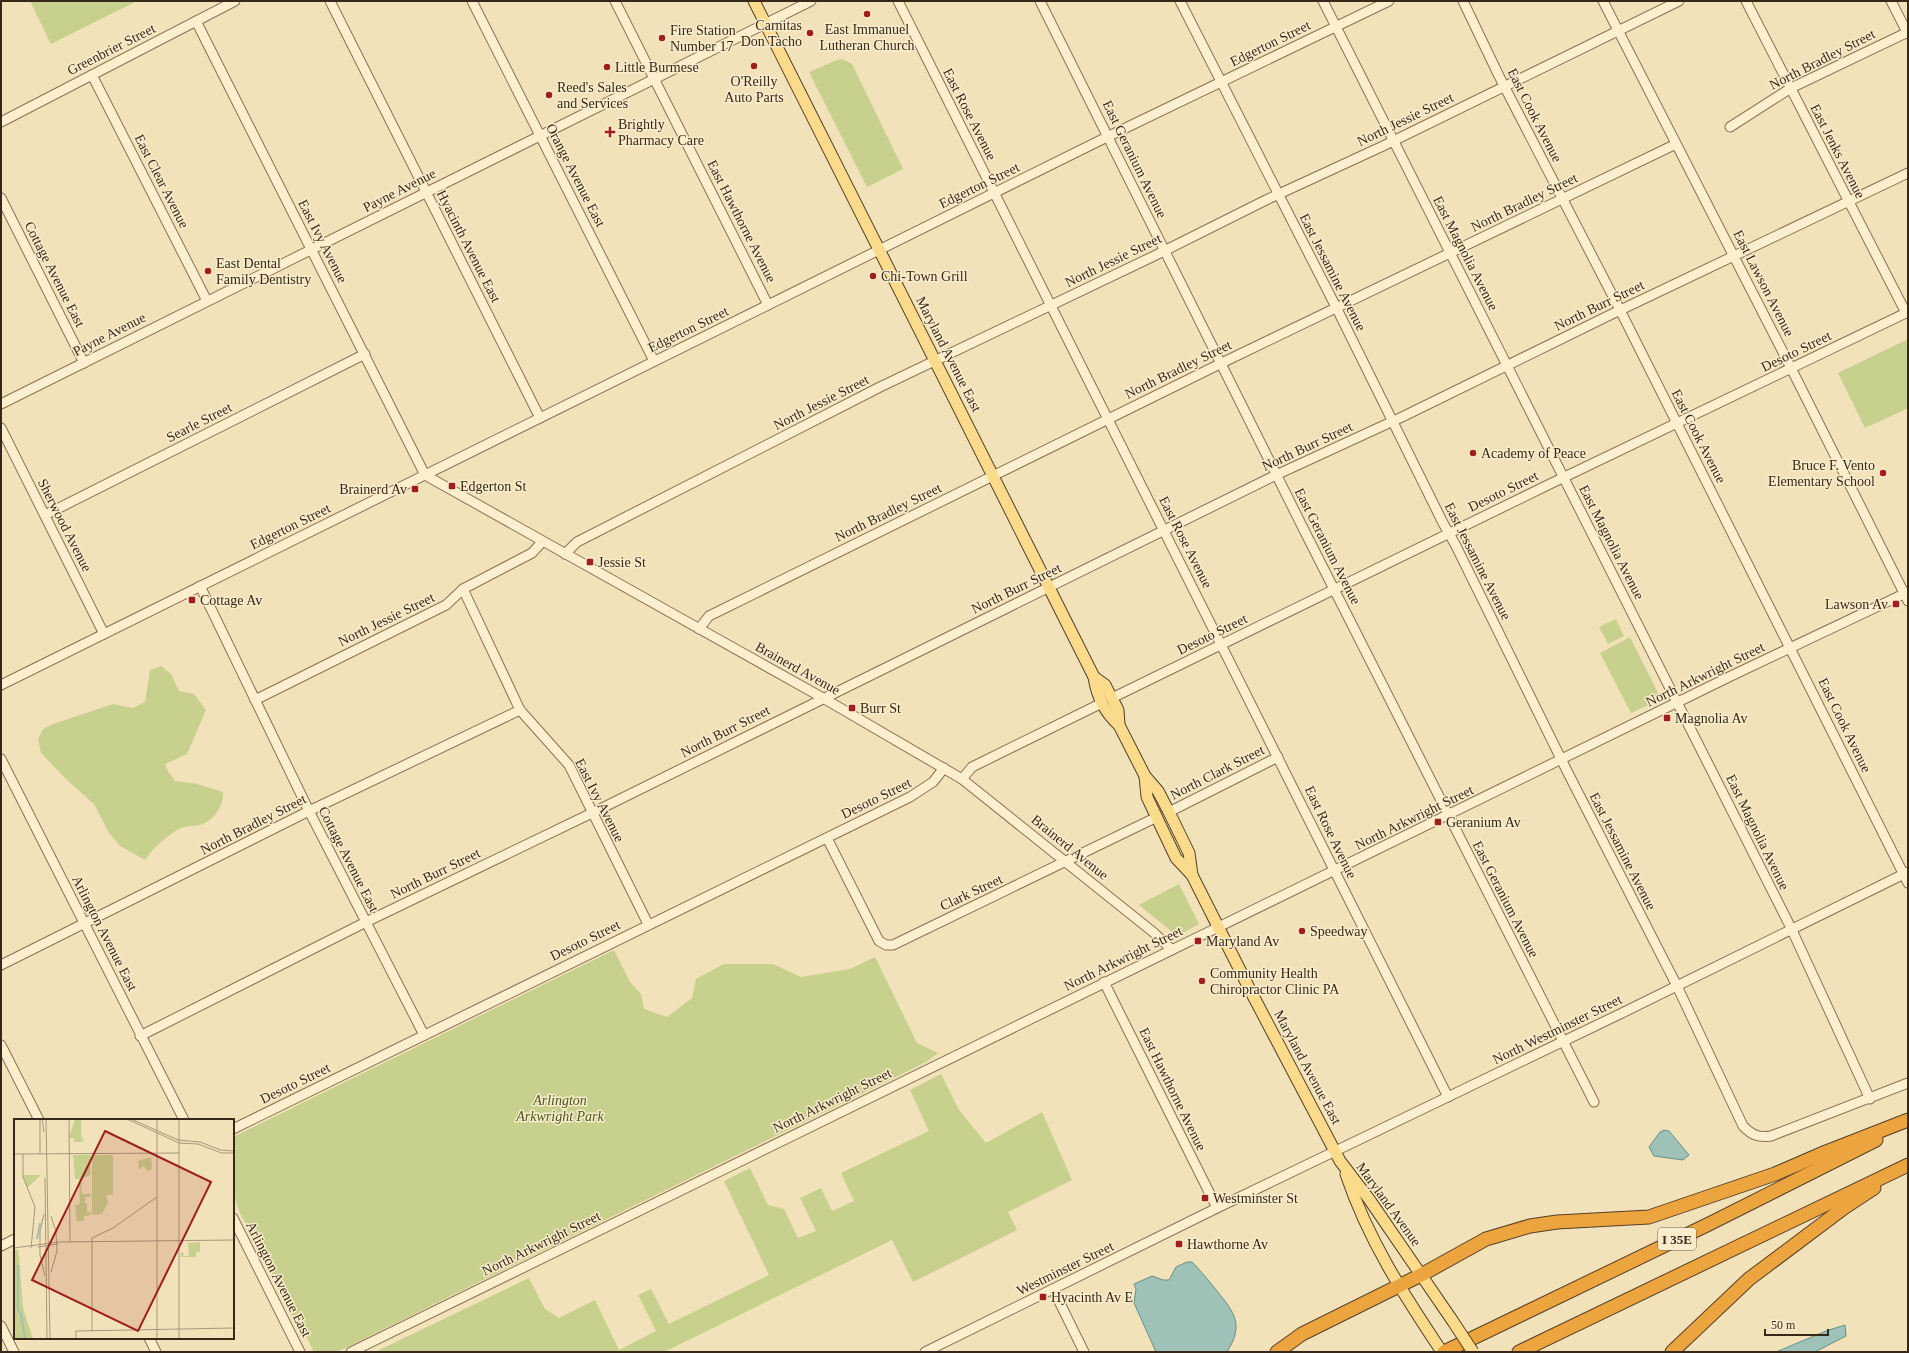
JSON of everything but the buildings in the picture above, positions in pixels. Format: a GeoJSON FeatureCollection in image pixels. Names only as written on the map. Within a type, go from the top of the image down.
{"type":"FeatureCollection","features":[{"type":"Feature","properties":{"kind":"highway"},"geometry":{"type":"LineString","coordinates":[[1277,1352],[1302,1334],[1421,1275],[1486,1239],[1508,1232],[1557,1222],[1649,1217],[1760,1179],[1908,1120]]}},
{"type":"Feature","properties":{"kind":"highway","name":"I 35E"},"geometry":{"type":"LineString","coordinates":[[1443,1352],[1908,1125]]}},
{"type":"Feature","properties":{"kind":"highway"},"geometry":{"type":"LineString","coordinates":[[1672,1352],[1749,1279],[1845,1207],[1908,1165]]}},
{"type":"Feature","properties":{"kind":"highway","name":"I 35E"},"geometry":{"type":"LineString","coordinates":[[1519,1352],[1908,1165]]}},
{"type":"Feature","properties":{"kind":"main road","name":"Maryland Avenue East"},"geometry":{"type":"LineString","coordinates":[[754,1],[936,360],[1094,677],[1106,685],[1107,700],[1118,710],[1119,725],[1144,776],[1158,791],[1189,853],[1192,875]]}},
{"type":"Feature","properties":{"kind":"main road","name":"Maryland Avenue East"},"geometry":{"type":"LineString","coordinates":[[1144,776],[1147,796],[1176,858],[1192,875],[1218,928],[1343,1166]]}},
{"type":"Feature","properties":{"kind":"main road","name":"Maryland Avenue"},"geometry":{"type":"LineString","coordinates":[[1343,1166],[1369,1199],[1473,1352]]}},
{"type":"Feature","properties":{"kind":"main road","name":"Maryland Avenue"},"geometry":{"type":"LineString","coordinates":[[1343,1166],[1357,1208],[1399,1286],[1443,1352]]}},
{"type":"Feature","properties":{"kind":"street","name":"Greenbrier Street"},"geometry":{"type":"LineString","coordinates":[[1,122],[235,1]]}},
{"type":"Feature","properties":{"kind":"street","name":"Hyacinth Avenue East"},"geometry":{"type":"LineString","coordinates":[[330,1],[540,418]]}},
{"type":"Feature","properties":{"kind":"street","name":"Orange Avenue East"},"geometry":{"type":"LineString","coordinates":[[472,1],[654,361]]}},
{"type":"Feature","properties":{"kind":"street","name":"East Hawthorne Avenue"},"geometry":{"type":"LineString","coordinates":[[615,1],[768,305]]}},
{"type":"Feature","properties":{"kind":"street","name":"Payne Avenue"},"geometry":{"type":"LineString","coordinates":[[1,404],[811,1]]}},
{"type":"Feature","properties":{"kind":"street","name":"East Rose Avenue"},"geometry":{"type":"LineString","coordinates":[[898,1],[1448,1097]]}},
{"type":"Feature","properties":{"kind":"street","name":"East Geranium Avenue"},"geometry":{"type":"LineString","coordinates":[[1040,1],[1109,136],[1276,475],[1594,1102]]}},
{"type":"Feature","properties":{"kind":"street","name":"East Jessamine Avenue"},"geometry":{"type":"LineString","coordinates":[[1180,1],[1337,308],[1442,524],[1449,533],[1677,986],[1743,1126],[1751,1134],[1760,1138],[1771,1136],[1870,1099]]}},
{"type":"Feature","properties":{"kind":"street","name":"East Magnolia Avenue"},"geometry":{"type":"LineString","coordinates":[[1323,1],[1791,928],[1870,1099]]}},
{"type":"Feature","properties":{"kind":"street","name":"Edgerton Street"},"geometry":{"type":"LineString","coordinates":[[1,684],[1109,136],[1389,1]]}},
{"type":"Feature","properties":{"kind":"street","name":"East Cook Avenue"},"geometry":{"type":"LineString","coordinates":[[1463,1],[1790,648],[1906,873],[1908,883]]}},
{"type":"Feature","properties":{"kind":"street","name":"East Lawson Avenue"},"geometry":{"type":"LineString","coordinates":[[1603,1],[1907,596]]}},
{"type":"Feature","properties":{"kind":"street","name":"North Jessie Street"},"geometry":{"type":"LineString","coordinates":[[565,554],[577,542],[936,360],[1165,251],[1278,194],[1393,140],[1679,1]]}},
{"type":"Feature","properties":{"kind":"street","name":"East Jenks Avenue"},"geometry":{"type":"LineString","coordinates":[[1746,1],[1907,313]]}},
{"type":"Feature","properties":{"kind":"street"},"geometry":{"type":"LineString","coordinates":[[1891,1],[1908,33]]}},
{"type":"Feature","properties":{"kind":"street","name":"East Ivy Avenue"},"geometry":{"type":"LineString","coordinates":[[196,21],[425,475]]}},
{"type":"Feature","properties":{"kind":"street","name":"North Bradley Street"},"geometry":{"type":"LineString","coordinates":[[1730,127],[1791,88],[1908,33]]}},
{"type":"Feature","properties":{"kind":"street","name":"East Clear Avenue"},"geometry":{"type":"LineString","coordinates":[[92,75],[207,301]]}},
{"type":"Feature","properties":{"kind":"street","name":"North Bradley Street"},"geometry":{"type":"LineString","coordinates":[[699,629],[709,616],[1108,419],[1676,144]]}},
{"type":"Feature","properties":{"kind":"street","name":"North Burr Street"},"geometry":{"type":"LineString","coordinates":[[140,1036],[366,922],[592,813],[1276,475],[1393,421],[1620,310],[1908,173]]}},
{"type":"Feature","properties":{"kind":"street","name":"Cottage Avenue East"},"geometry":{"type":"LineString","coordinates":[[1,198],[84,363]]}},
{"type":"Feature","properties":{"kind":"street","name":"Desoto Street"},"geometry":{"type":"LineString","coordinates":[[962,779],[972,767],[1107,700],[1449,533],[1907,313]]}},
{"type":"Feature","properties":{"kind":"street","name":"Searle Street"},"geometry":{"type":"LineString","coordinates":[[45,516],[365,354]]}},
{"type":"Feature","properties":{"kind":"street","name":"Sherwood Avenue"},"geometry":{"type":"LineString","coordinates":[[1,428],[104,634]]}},
{"type":"Feature","properties":{"kind":"street","name":"Brainerd Avenue"},"geometry":{"type":"LineString","coordinates":[[425,475],[542,542],[823,698],[962,779],[1153,932],[1172,950]]}},
{"type":"Feature","properties":{"kind":"street","name":"North Jessie Street"},"geometry":{"type":"LineString","coordinates":[[255,700],[446,605],[463,589],[532,553],[542,542]]}},
{"type":"Feature","properties":{"kind":"street","name":"Cottage Avenue East"},"geometry":{"type":"LineString","coordinates":[[200,586],[309,811],[424,1035]]}},
{"type":"Feature","properties":{"kind":"street","name":"East Ivy Avenue"},"geometry":{"type":"LineString","coordinates":[[463,589],[520,710],[569,765],[648,924]]}},
{"type":"Feature","properties":{"kind":"street","name":"North Arkwright Street"},"geometry":{"type":"LineString","coordinates":[[352,1352],[1104,982],[1334,872],[1790,648],[1907,596]]}},
{"type":"Feature","properties":{"kind":"street","name":"North Bradley Street"},"geometry":{"type":"LineString","coordinates":[[1,965],[309,811],[520,710]]}},
{"type":"Feature","properties":{"kind":"street","name":"North Clark Street"},"geometry":{"type":"LineString","coordinates":[[1168,812],[1278,757]]}},
{"type":"Feature","properties":{"kind":"street","name":"Arlington Avenue East"},"geometry":{"type":"LineString","coordinates":[[1,759],[140,1036],[183,1119]]}},
{"type":"Feature","properties":{"kind":"street","name":"Desoto Street"},"geometry":{"type":"LineString","coordinates":[[234,1129],[924,789],[934,782],[944,768]]}},
{"type":"Feature","properties":{"kind":"street"},"geometry":{"type":"LineString","coordinates":[[1067,862],[1157,818]]}},
{"type":"Feature","properties":{"kind":"street","name":"Clark Street"},"geometry":{"type":"LineString","coordinates":[[827,838],[879,941],[886,945],[893,945],[1067,862]]}},
{"type":"Feature","properties":{"kind":"street","name":"North Westminster Street"},"geometry":{"type":"LineString","coordinates":[[1217,1208],[1677,986],[1791,928],[1906,873]]}},
{"type":"Feature","properties":{"kind":"street","name":"East Hawthorne Avenue"},"geometry":{"type":"LineString","coordinates":[[1104,982],[1217,1208]]}},
{"type":"Feature","properties":{"kind":"street"},"geometry":{"type":"LineString","coordinates":[[1,1044],[38,1119]]}},
{"type":"Feature","properties":{"kind":"street"},"geometry":{"type":"LineString","coordinates":[[1870,1099],[1908,1083]]}},
{"type":"Feature","properties":{"kind":"street","name":"Westminster Street"},"geometry":{"type":"LineString","coordinates":[[925,1352],[1217,1208]]}},
{"type":"Feature","properties":{"kind":"street","name":"Arlington Avenue East"},"geometry":{"type":"LineString","coordinates":[[234,1220],[300,1352]]}},
{"type":"Feature","properties":{"kind":"street"},"geometry":{"type":"LineString","coordinates":[[1,1246],[14,1240]]}},
{"type":"Feature","properties":{"kind":"street"},"geometry":{"type":"LineString","coordinates":[[1053,1289],[1084,1352]]}},
{"type":"Feature","properties":{"kind":"street"},"geometry":{"type":"LineString","coordinates":[[1,1326],[14,1352]]}},
{"type":"Feature","properties":{"kind":"street"},"geometry":{"type":"LineString","coordinates":[[150,1339],[156,1352]]}},
{"type":"Feature","properties":{"kind":"green space"},"geometry":{"type":"Polygon","coordinates":[[[30,1],[137,1],[51,44],[30,1]]]}},
{"type":"Feature","properties":{"kind":"green space"},"geometry":{"type":"Polygon","coordinates":[[[842,59],[852,64],[903,169],[867,187],[809,72],[842,59]]]}},
{"type":"Feature","properties":{"kind":"green space"},"geometry":{"type":"Polygon","coordinates":[[[1908,339],[1908,408],[1865,428],[1838,373],[1908,339]]]}},
{"type":"Feature","properties":{"kind":"green space"},"geometry":{"type":"Polygon","coordinates":[[[1616,619],[1624,636],[1608,644],[1599,627],[1616,619]]]}},
{"type":"Feature","properties":{"kind":"green space"},"geometry":{"type":"Polygon","coordinates":[[[1630,637],[1661,699],[1631,713],[1600,653],[1630,637]]]}},
{"type":"Feature","properties":{"kind":"green space"},"geometry":{"type":"Polygon","coordinates":[[[161,666],[171,674],[179,691],[194,694],[206,710],[187,754],[165,764],[168,771],[175,781],[197,784],[223,792],[223,797],[220,807],[210,820],[200,825],[184,827],[174,832],[164,839],[145,860],[120,846],[109,833],[94,804],[68,781],[41,753],[38,739],[43,729],[53,724],[113,704],[133,708],[145,702],[150,670],[161,666]]]}},
{"type":"Feature","properties":{"kind":"green space"},"geometry":{"type":"Polygon","coordinates":[[[1179,884],[1199,924],[1183,933],[1176,935],[1139,905],[1179,884]]]}},
{"type":"Feature","properties":{"kind":"green space","name":"Arlington Arkwright Park"},"geometry":{"type":"Polygon","coordinates":[[[614,950],[630,982],[641,994],[644,1009],[667,1017],[692,998],[696,979],[724,964],[773,964],[801,977],[850,969],[875,957],[917,1043],[938,1053],[926,1062],[337,1352],[314,1352],[306,1336],[301,1335],[241,1215],[234,1194],[234,1137],[614,950]]]}},
{"type":"Feature","properties":{"kind":"green space"},"geometry":{"type":"Polygon","coordinates":[[[941,1074],[959,1110],[986,1143],[1042,1112],[1072,1180],[1008,1212],[1017,1230],[913,1282],[892,1240],[664,1352],[375,1352],[529,1278],[545,1309],[559,1318],[595,1300],[619,1350],[656,1331],[638,1295],[651,1289],[669,1324],[769,1275],[724,1181],[750,1168],[768,1205],[784,1209],[798,1238],[816,1231],[800,1198],[821,1188],[832,1211],[854,1201],[841,1173],[929,1131],[910,1090],[941,1074]]]}},
{"type":"Feature","properties":{"kind":"water"},"geometry":{"type":"Polygon","coordinates":[[[1664,1130],[1669,1131],[1689,1155],[1683,1160],[1654,1156],[1649,1147],[1660,1132],[1664,1130]]]}},
{"type":"Feature","properties":{"kind":"water"},"geometry":{"type":"Polygon","coordinates":[[[1187,1262],[1192,1262],[1199,1269],[1233,1313],[1236,1327],[1235,1334],[1227,1352],[1156,1352],[1134,1303],[1136,1289],[1134,1284],[1152,1276],[1163,1280],[1169,1280],[1176,1267],[1187,1262]]]}},
{"type":"Feature","properties":{"kind":"water"},"geometry":{"type":"Polygon","coordinates":[[[1845,1325],[1846,1336],[1815,1352],[1776,1352],[1826,1331],[1845,1325]]]}},
{"type":"Feature","properties":{"kind":"place","name":"East Immanuel Lutheran Church"},"geometry":{"type":"Point","coordinates":[867,14]}},
{"type":"Feature","properties":{"kind":"place","name":"Carnitas Don Tacho"},"geometry":{"type":"Point","coordinates":[810,33]}},
{"type":"Feature","properties":{"kind":"place","name":"Fire Station Number 17"},"geometry":{"type":"Point","coordinates":[662,38]}},
{"type":"Feature","properties":{"kind":"place","name":"O'Reilly Auto Parts"},"geometry":{"type":"Point","coordinates":[754,66]}},
{"type":"Feature","properties":{"kind":"place","name":"Little Burmese"},"geometry":{"type":"Point","coordinates":[607,67]}},
{"type":"Feature","properties":{"kind":"place","name":"Reed's Sales and Services"},"geometry":{"type":"Point","coordinates":[549,95]}},
{"type":"Feature","properties":{"kind":"place","name":"Brightly Pharmacy Care"},"geometry":{"type":"Point","coordinates":[610,132]}},
{"type":"Feature","properties":{"kind":"place","name":"East Dental Family Dentistry"},"geometry":{"type":"Point","coordinates":[208,271]}},
{"type":"Feature","properties":{"kind":"place","name":"Chi-Town Grill"},"geometry":{"type":"Point","coordinates":[873,276]}},
{"type":"Feature","properties":{"kind":"place","name":"Academy of Peace"},"geometry":{"type":"Point","coordinates":[1473,453]}},
{"type":"Feature","properties":{"kind":"place","name":"Bruce F. Vento Elementary School"},"geometry":{"type":"Point","coordinates":[1883,473]}},
{"type":"Feature","properties":{"kind":"place","name":"Edgerton St"},"geometry":{"type":"Point","coordinates":[452,486]}},
{"type":"Feature","properties":{"kind":"place","name":"Brainerd Av"},"geometry":{"type":"Point","coordinates":[415,489]}},
{"type":"Feature","properties":{"kind":"place","name":"Jessie St"},"geometry":{"type":"Point","coordinates":[590,562]}},
{"type":"Feature","properties":{"kind":"place","name":"Cottage Av"},"geometry":{"type":"Point","coordinates":[192,600]}},
{"type":"Feature","properties":{"kind":"place","name":"Lawson Av"},"geometry":{"type":"Point","coordinates":[1896,604]}},
{"type":"Feature","properties":{"kind":"place","name":"Burr St"},"geometry":{"type":"Point","coordinates":[852,708]}},
{"type":"Feature","properties":{"kind":"place","name":"Magnolia Av"},"geometry":{"type":"Point","coordinates":[1667,718]}},
{"type":"Feature","properties":{"kind":"place","name":"Geranium Av"},"geometry":{"type":"Point","coordinates":[1438,822]}},
{"type":"Feature","properties":{"kind":"place","name":"Speedway"},"geometry":{"type":"Point","coordinates":[1302,931]}},
{"type":"Feature","properties":{"kind":"place","name":"Maryland Av"},"geometry":{"type":"Point","coordinates":[1198,941]}},
{"type":"Feature","properties":{"kind":"place","name":"Community Health Chiropractor Clinic PA"},"geometry":{"type":"Point","coordinates":[1202,981]}},
{"type":"Feature","properties":{"kind":"place","name":"Westminster St"},"geometry":{"type":"Point","coordinates":[1205,1198]}},
{"type":"Feature","properties":{"kind":"place","name":"Hawthorne Av"},"geometry":{"type":"Point","coordinates":[1179,1244]}},
{"type":"Feature","properties":{"kind":"place","name":"Hyacinth Av E"},"geometry":{"type":"Point","coordinates":[1043,1297]}}]}
